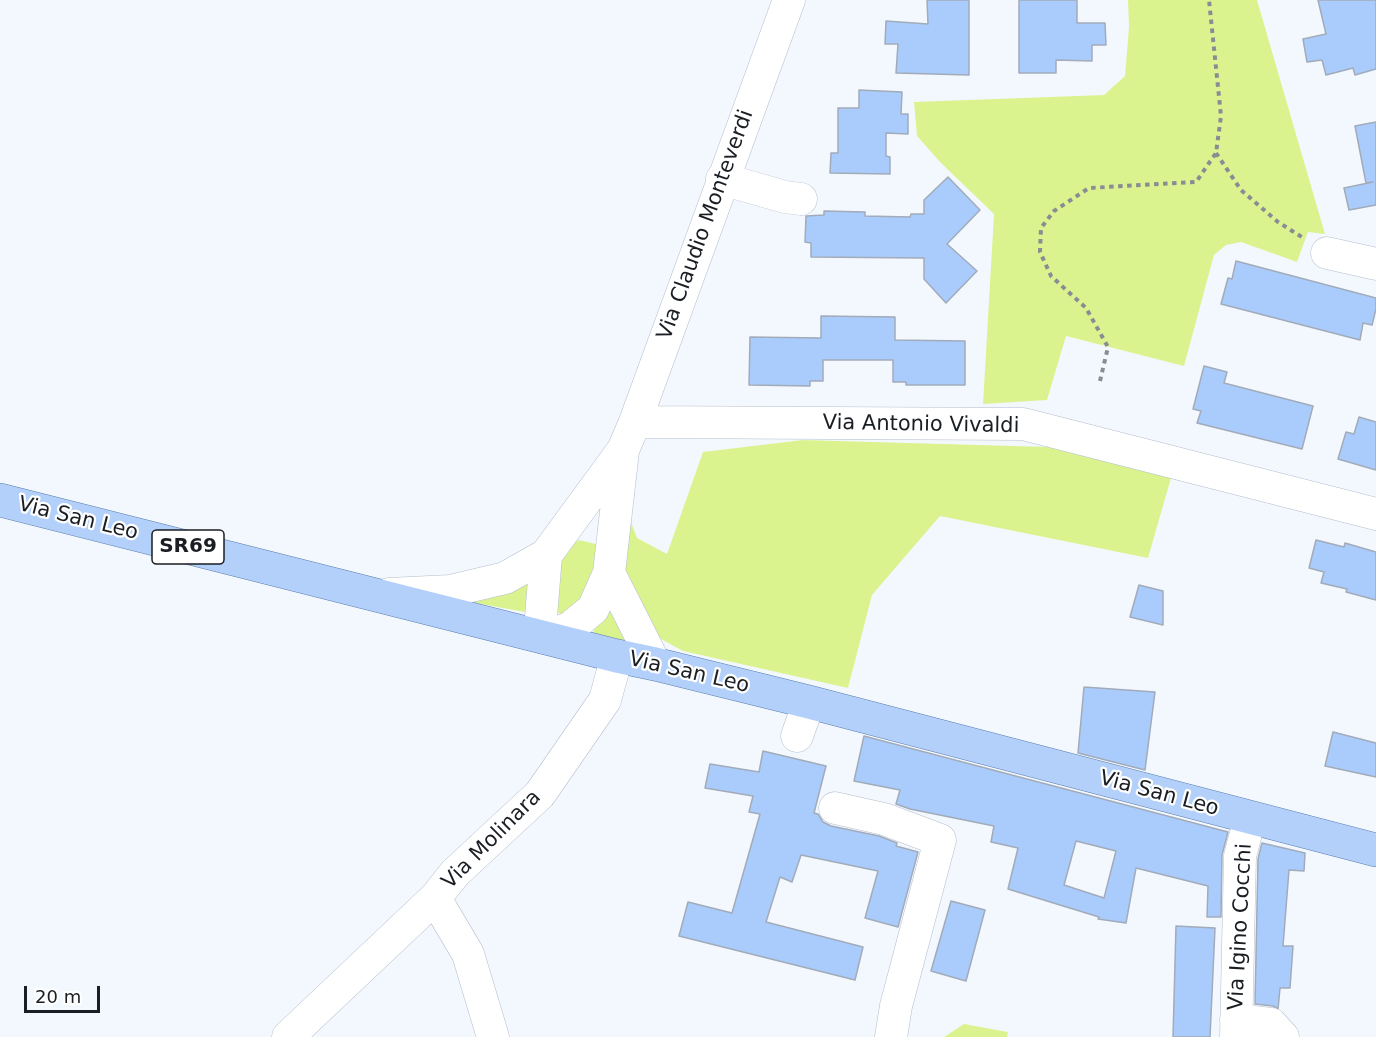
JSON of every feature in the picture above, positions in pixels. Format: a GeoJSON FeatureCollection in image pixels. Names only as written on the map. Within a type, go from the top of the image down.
{"type":"FeatureCollection","features":[{"type":"Feature","properties":{"kind":"main road","name":"Via San Leo"},"geometry":{"type":"LineString","coordinates":[[0,500],[617,656],[809,702],[1376,850]]}},
{"type":"Feature","properties":{"kind":"street","name":"Via Claudio Monteverdi"},"geometry":{"type":"LineString","coordinates":[[629,436],[789,0]]}},
{"type":"Feature","properties":{"kind":"street"},"geometry":{"type":"LineString","coordinates":[[722,179],[785,197],[801,199]]}},
{"type":"Feature","properties":{"kind":"street"},"geometry":{"type":"LineString","coordinates":[[1327,253],[1376,264]]}},
{"type":"Feature","properties":{"kind":"street","name":"Via Antonio Vivaldi"},"geometry":{"type":"LineString","coordinates":[[629,436],[1023,424],[1376,514]]}},
{"type":"Feature","properties":{"kind":"street"},"geometry":{"type":"LineString","coordinates":[[376,595],[450,591],[505,578],[546,555],[629,436]]}},
{"type":"Feature","properties":{"kind":"street"},"geometry":{"type":"LineString","coordinates":[[546,555],[541,617],[545,638],[571,627],[593,609],[609,573],[629,436]]}},
{"type":"Feature","properties":{"kind":"street"},"geometry":{"type":"LineString","coordinates":[[609,573],[655,664]]}},
{"type":"Feature","properties":{"kind":"street","name":"Via Molinara"},"geometry":{"type":"LineString","coordinates":[[288,1037],[435,898],[455,873],[540,794],[605,700],[617,656]]}},
{"type":"Feature","properties":{"kind":"street"},"geometry":{"type":"LineString","coordinates":[[797,736],[809,702]]}},
{"type":"Feature","properties":{"kind":"street"},"geometry":{"type":"LineString","coordinates":[[835,808],[884,819],[940,840],[896,1006],[891,1037]]}},
{"type":"Feature","properties":{"kind":"street","name":"Via Igino Cocchi"},"geometry":{"type":"LineString","coordinates":[[1236,1028],[1240,856],[1250,818]]}},
{"type":"Feature","properties":{"kind":"street","name":"Via Molinara"},"geometry":{"type":"LineString","coordinates":[[435,898],[468,954],[493,1037]]}},
{"type":"Feature","properties":{"kind":"street"},"geometry":{"type":"LineString","coordinates":[[1236,1028],[1271,1024],[1283,1037]]}},
{"type":"Feature","properties":{"kind":"path"},"geometry":{"type":"LineString","coordinates":[[1100,381],[1108,347],[1086,308],[1051,276],[1040,252],[1041,228],[1054,211],[1089,188],[1196,182],[1216,153],[1221,116],[1209,0]]}},
{"type":"Feature","properties":{"kind":"path"},"geometry":{"type":"LineString","coordinates":[[1216,153],[1241,190],[1278,222],[1327,253]]}},
{"type":"Feature","properties":{"kind":"green space"},"geometry":{"type":"Polygon","coordinates":[[[1128,0],[1257,0],[1325,234],[1308,232],[1297,262],[1241,242],[1226,245],[1214,255],[1184,366],[1066,336],[1047,400],[983,404],[994,214],[941,163],[917,136],[914,102],[1104,95],[1125,76],[1129,27],[1128,0]]]}},
{"type":"Feature","properties":{"kind":"green space"},"geometry":{"type":"Polygon","coordinates":[[[803,440],[1048,447],[1171,478],[1148,558],[940,516],[872,595],[848,688],[683,651],[650,633],[624,569],[628,514],[637,538],[667,554],[703,452],[803,440]]]}},
{"type":"Feature","properties":{"kind":"green space"},"geometry":{"type":"Polygon","coordinates":[[[579,540],[600,545],[601,551],[579,608],[561,616],[554,606],[555,571],[570,546],[579,540]]]}},
{"type":"Feature","properties":{"kind":"green space"},"geometry":{"type":"Polygon","coordinates":[[[527,583],[532,588],[525,612],[464,601],[527,583]]]}},
{"type":"Feature","properties":{"kind":"green space"},"geometry":{"type":"Polygon","coordinates":[[[610,599],[627,641],[592,634],[610,599]]]}},
{"type":"Feature","properties":{"kind":"green space"},"geometry":{"type":"Polygon","coordinates":[[[964,1024],[1008,1032],[1007,1037],[944,1037],[964,1024]]]}},
{"type":"Feature","properties":{"kind":"building"},"geometry":{"type":"Polygon","coordinates":[[[927,0],[969,0],[969,75],[896,73],[898,44],[885,44],[886,21],[928,24],[927,0]]]}},
{"type":"Feature","properties":{"kind":"building"},"geometry":{"type":"Polygon","coordinates":[[[1019,0],[1077,0],[1077,23],[1105,23],[1106,45],[1092,45],[1092,61],[1056,60],[1056,73],[1019,73],[1019,0]]]}},
{"type":"Feature","properties":{"kind":"building"},"geometry":{"type":"Polygon","coordinates":[[[1318,0],[1376,0],[1376,69],[1355,75],[1353,68],[1326,75],[1322,60],[1307,62],[1303,39],[1326,34],[1318,0]]]}},
{"type":"Feature","properties":{"kind":"building"},"geometry":{"type":"Polygon","coordinates":[[[859,90],[902,92],[901,114],[908,114],[908,134],[886,133],[886,156],[890,157],[890,174],[830,173],[831,153],[838,153],[838,108],[859,108],[859,90]]]}},
{"type":"Feature","properties":{"kind":"building"},"geometry":{"type":"Polygon","coordinates":[[[1376,122],[1376,205],[1349,210],[1344,188],[1373,182],[1366,183],[1355,126],[1376,122]]]}},
{"type":"Feature","properties":{"kind":"building"},"geometry":{"type":"Polygon","coordinates":[[[948,177],[980,210],[947,244],[977,271],[946,303],[924,279],[924,258],[811,257],[811,243],[805,242],[806,216],[824,215],[824,211],[865,212],[865,216],[910,217],[911,214],[924,214],[924,200],[948,177]]]}},
{"type":"Feature","properties":{"kind":"building"},"geometry":{"type":"Polygon","coordinates":[[[1236,261],[1376,298],[1372,325],[1363,323],[1360,340],[1221,304],[1228,278],[1232,279],[1236,261]]]}},
{"type":"Feature","properties":{"kind":"building"},"geometry":{"type":"Polygon","coordinates":[[[821,316],[895,317],[895,340],[965,341],[965,385],[906,385],[906,382],[893,382],[893,360],[823,360],[823,381],[810,381],[810,386],[749,385],[750,337],[821,338],[821,316]]]}},
{"type":"Feature","properties":{"kind":"building"},"geometry":{"type":"Polygon","coordinates":[[[1204,366],[1227,372],[1224,383],[1313,406],[1302,449],[1197,423],[1201,411],[1193,409],[1204,366]]]}},
{"type":"Feature","properties":{"kind":"building"},"geometry":{"type":"Polygon","coordinates":[[[1359,417],[1376,422],[1376,470],[1338,459],[1346,432],[1354,434],[1359,417]]]}},
{"type":"Feature","properties":{"kind":"building"},"geometry":{"type":"Polygon","coordinates":[[[1316,540],[1344,547],[1345,543],[1376,552],[1376,600],[1346,592],[1347,589],[1321,583],[1324,572],[1309,568],[1316,540]]]}},
{"type":"Feature","properties":{"kind":"building"},"geometry":{"type":"Polygon","coordinates":[[[1139,585],[1163,591],[1163,625],[1130,617],[1139,585]]]}},
{"type":"Feature","properties":{"kind":"building"},"geometry":{"type":"Polygon","coordinates":[[[1084,687],[1155,692],[1145,770],[1078,753],[1084,687]]]}},
{"type":"Feature","properties":{"kind":"building"},"geometry":{"type":"Polygon","coordinates":[[[1333,732],[1376,743],[1376,777],[1325,766],[1333,732]]]}},
{"type":"Feature","properties":{"kind":"building"},"geometry":{"type":"Polygon","coordinates":[[[864,736],[1228,832],[1222,855],[1221,917],[1207,917],[1208,886],[1136,868],[1126,923],[1098,919],[1099,917],[1008,889],[1018,848],[991,842],[994,826],[910,809],[896,804],[900,790],[854,781],[864,736]],[[1076,841],[1064,885],[1104,898],[1116,851],[1076,841]]]}},
{"type":"Feature","properties":{"kind":"building"},"geometry":{"type":"Polygon","coordinates":[[[763,751],[826,766],[814,813],[818,814],[823,822],[831,826],[879,836],[897,843],[896,846],[918,852],[898,927],[865,918],[878,871],[801,855],[792,882],[780,877],[766,922],[863,947],[855,980],[679,936],[688,902],[732,913],[760,814],[749,812],[753,796],[705,788],[710,764],[759,772],[763,751]]]}},
{"type":"Feature","properties":{"kind":"building"},"geometry":{"type":"Polygon","coordinates":[[[1262,843],[1305,853],[1304,871],[1289,870],[1283,946],[1293,946],[1290,988],[1280,988],[1278,1009],[1273,1006],[1255,1004],[1258,859],[1262,843]]]}},
{"type":"Feature","properties":{"kind":"building"},"geometry":{"type":"Polygon","coordinates":[[[951,901],[985,910],[966,981],[931,971],[951,901]]]}},
{"type":"Feature","properties":{"kind":"building"},"geometry":{"type":"Polygon","coordinates":[[[1176,926],[1215,928],[1210,1037],[1173,1037],[1176,926]]]}}]}
